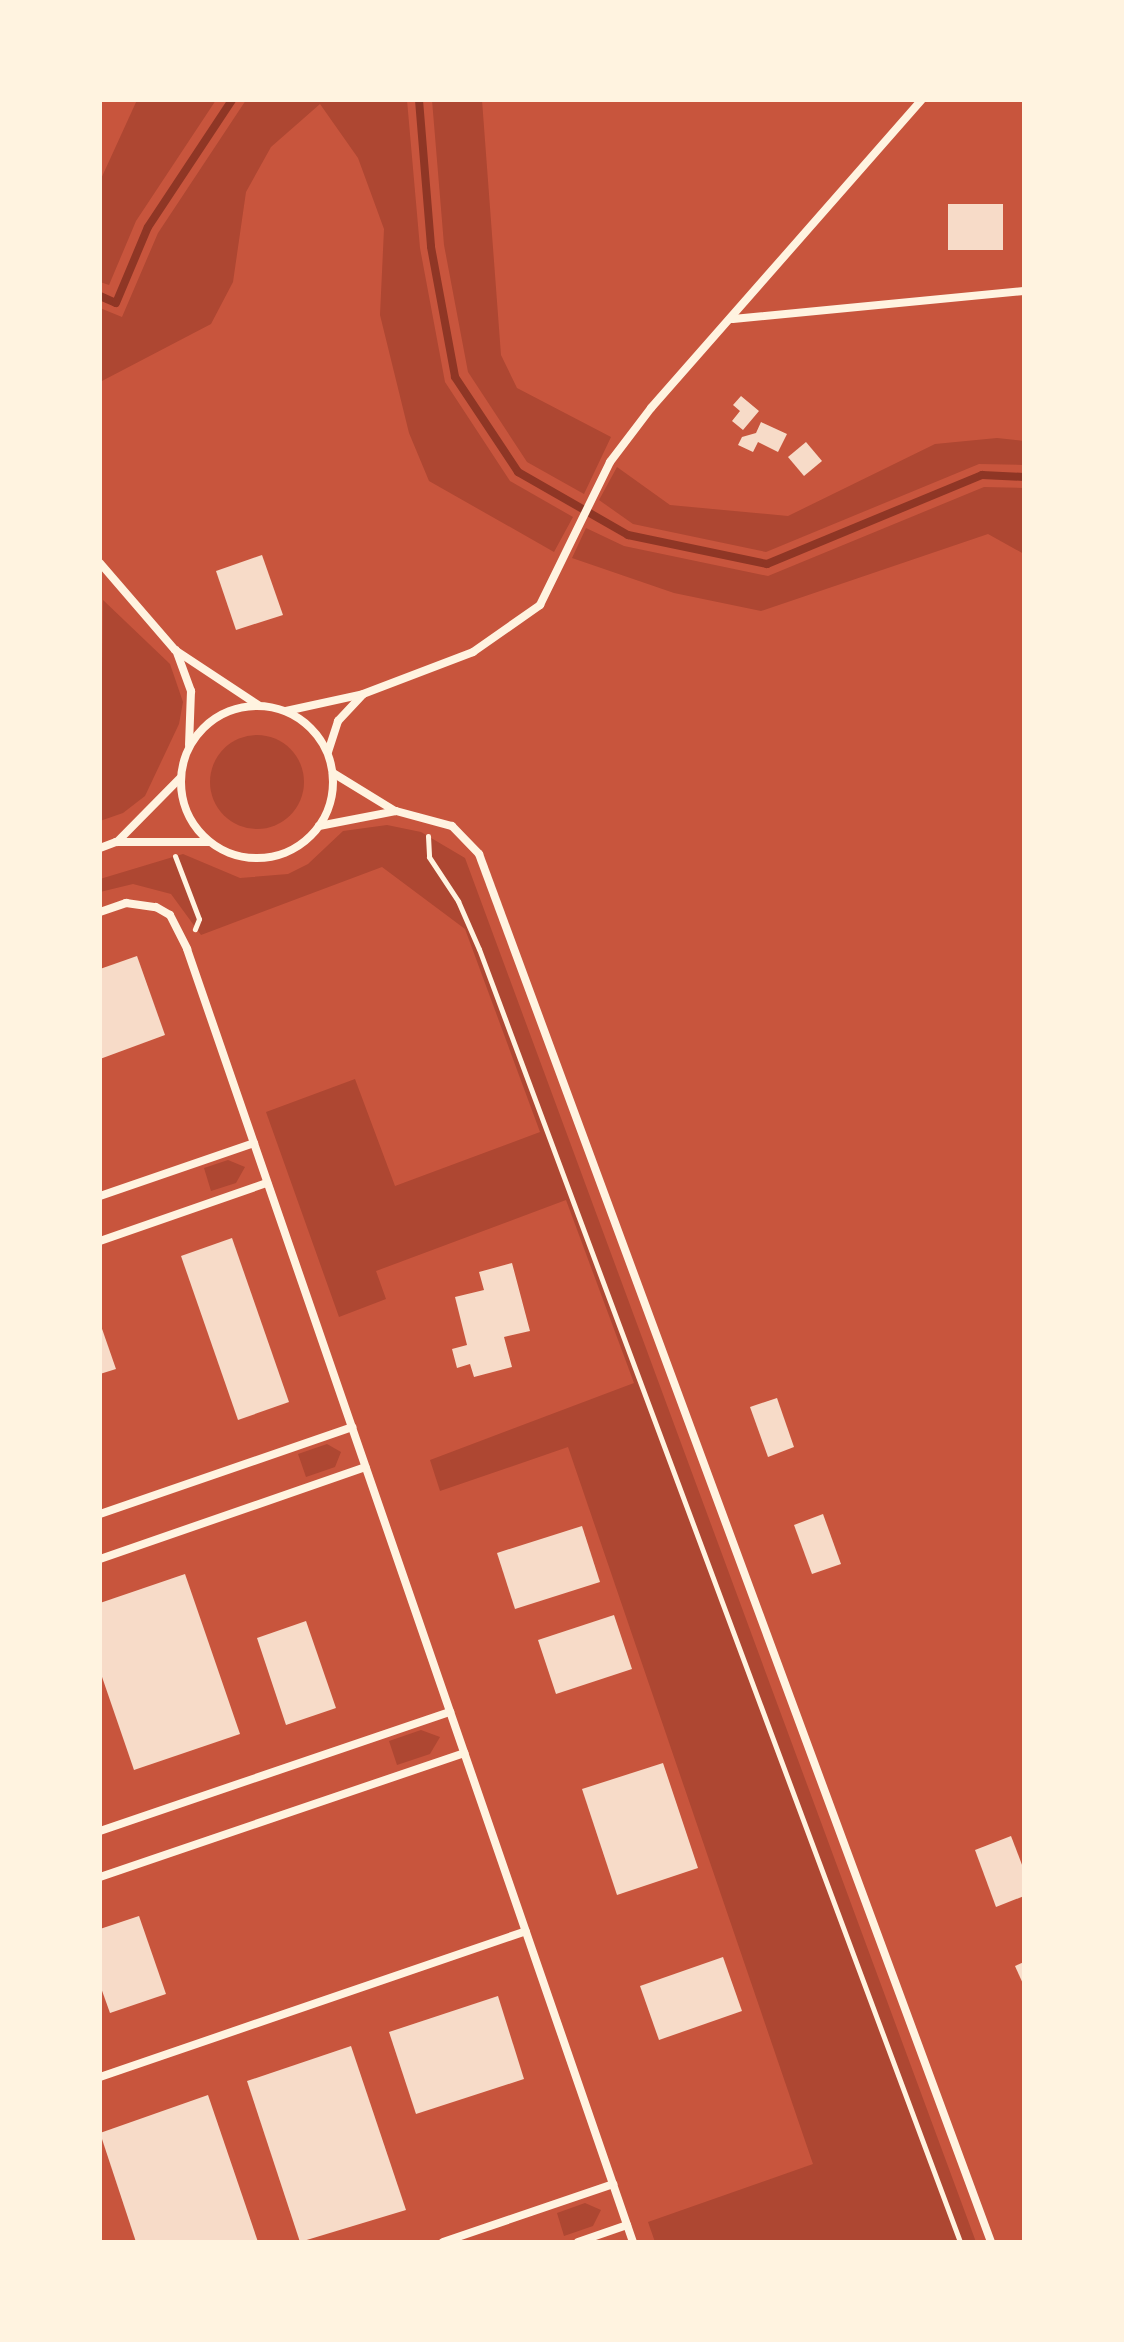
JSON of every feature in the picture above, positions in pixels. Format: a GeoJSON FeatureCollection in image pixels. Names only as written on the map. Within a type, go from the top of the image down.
{"type":"FeatureCollection","features":[{"type":"Feature","properties":{"kind":"street"},"geometry":{"type":"LineString","coordinates":[[100,563],[175,650],[258,705],[286,711],[363,694],[473,652],[512,628],[540,605],[610,462],[651,408],[733,319],[922,100]]}},
{"type":"Feature","properties":{"kind":"street"},"geometry":{"type":"LineString","coordinates":[[733,319],[1024,291]]}},
{"type":"Feature","properties":{"kind":"street"},"geometry":{"type":"LineString","coordinates":[[175,650],[191,691],[188,748],[181,777],[183,801],[209,842]]}},
{"type":"Feature","properties":{"kind":"street"},"geometry":{"type":"LineString","coordinates":[[328,752],[338,721],[363,694]]}},
{"type":"Feature","properties":{"kind":"street"},"geometry":{"type":"LineString","coordinates":[[188,748],[217,717],[258,705]]}},
{"type":"Feature","properties":{"kind":"street"},"geometry":{"type":"LineString","coordinates":[[100,848],[116,842],[209,842],[255,859],[302,844],[319,826],[328,810],[333,773],[328,752],[318,735],[286,711]]}},
{"type":"Feature","properties":{"kind":"street"},"geometry":{"type":"LineString","coordinates":[[333,773],[396,811],[431,819],[466,837],[496,894],[991,2242]]}},
{"type":"Feature","properties":{"kind":"street"},"geometry":{"type":"LineString","coordinates":[[116,842],[181,777]]}},
{"type":"Feature","properties":{"kind":"street"},"geometry":{"type":"LineString","coordinates":[[319,826],[396,811]]}},
{"type":"Feature","properties":{"kind":"street"},"geometry":{"type":"LineString","coordinates":[[100,912],[126,903],[156,907],[170,915],[187,949],[633,2242]]}},
{"type":"Feature","properties":{"kind":"street"},"geometry":{"type":"LineString","coordinates":[[100,1196],[254,1143]]}},
{"type":"Feature","properties":{"kind":"street"},"geometry":{"type":"LineString","coordinates":[[100,1241],[267,1183]]}},
{"type":"Feature","properties":{"kind":"street"},"geometry":{"type":"LineString","coordinates":[[100,1514],[352,1427]]}},
{"type":"Feature","properties":{"kind":"street"},"geometry":{"type":"LineString","coordinates":[[100,1559],[366,1467]]}},
{"type":"Feature","properties":{"kind":"street"},"geometry":{"type":"LineString","coordinates":[[100,1831],[450,1712]]}},
{"type":"Feature","properties":{"kind":"street"},"geometry":{"type":"LineString","coordinates":[[100,1877],[464,1753]]}},
{"type":"Feature","properties":{"kind":"street"},"geometry":{"type":"LineString","coordinates":[[100,2077],[526,1931]]}},
{"type":"Feature","properties":{"kind":"street"},"geometry":{"type":"LineString","coordinates":[[443,2242],[613,2184]]}},
{"type":"Feature","properties":{"kind":"street"},"geometry":{"type":"LineString","coordinates":[[578,2242],[627,2225]]}},
{"type":"Feature","properties":{"kind":"path"},"geometry":{"type":"LineString","coordinates":[[431,819],[429,857],[458,901],[479,949],[960,2242]]}},
{"type":"Feature","properties":{"kind":"path"},"geometry":{"type":"LineString","coordinates":[[169,840],[199,919],[187,949]]}},
{"type":"Feature","properties":{"kind":"shaded area"},"geometry":{"type":"Polygon","coordinates":[[[137,100],[216,100],[136,221],[109,285],[100,282],[100,181],[137,100]]]}},
{"type":"Feature","properties":{"kind":"shaded area"},"geometry":{"type":"Polygon","coordinates":[[[246,100],[407,100],[420,248],[445,382],[510,481],[573,517],[554,552],[429,481],[409,433],[380,315],[384,229],[358,158],[320,104],[271,147],[246,192],[233,282],[211,324],[100,382],[100,308],[122,317],[158,233],[246,100]]]}},
{"type":"Feature","properties":{"kind":"shaded area"},"geometry":{"type":"Polygon","coordinates":[[[432,100],[482,100],[501,355],[517,388],[611,437],[584,494],[527,462],[468,372],[444,245],[432,100]]]}},
{"type":"Feature","properties":{"kind":"shaded area"},"geometry":{"type":"Polygon","coordinates":[[[997,438],[1024,441],[1024,465],[979,464],[766,552],[633,524],[599,500],[617,467],[670,505],[788,516],[935,444],[997,438]]]}},
{"type":"Feature","properties":{"kind":"shaded area"},"geometry":{"type":"Polygon","coordinates":[[[984,487],[1024,488],[1024,554],[988,534],[761,611],[674,593],[572,558],[586,528],[624,546],[768,576],[984,487]]]}},
{"type":"Feature","properties":{"kind":"shaded area"},"geometry":{"type":"Polygon","coordinates":[[[103,600],[170,664],[183,702],[179,724],[145,796],[123,813],[100,821],[103,600]]]}},
{"type":"Feature","properties":{"kind":"shaded area"},"geometry":{"type":"Polygon","coordinates":[[[257,735],[275,738],[290,749],[301,764],[304,782],[301,800],[290,815],[275,826],[257,829],[239,826],[224,815],[213,800],[210,782],[213,764],[224,749],[239,738],[257,735]]]}},
{"type":"Feature","properties":{"kind":"shaded area"},"geometry":{"type":"Polygon","coordinates":[[[387,825],[421,832],[465,858],[976,2242],[655,2242],[648,2222],[813,2164],[568,1447],[440,1491],[430,1460],[634,1383],[566,1200],[376,1271],[386,1299],[339,1317],[266,1112],[355,1079],[395,1186],[540,1132],[465,929],[382,867],[201,935],[171,894],[133,884],[100,892],[100,879],[183,854],[240,878],[288,874],[308,864],[343,831],[387,825]]]}},
{"type":"Feature","properties":{"kind":"shaded area"},"geometry":{"type":"Polygon","coordinates":[[[228,1160],[245,1167],[236,1183],[211,1191],[204,1168],[228,1160]]]}},
{"type":"Feature","properties":{"kind":"shaded area"},"geometry":{"type":"Polygon","coordinates":[[[327,1444],[341,1452],[335,1467],[306,1477],[298,1454],[327,1444]]]}},
{"type":"Feature","properties":{"kind":"shaded area"},"geometry":{"type":"Polygon","coordinates":[[[421,1730],[440,1737],[430,1754],[397,1765],[389,1741],[421,1730]]]}},
{"type":"Feature","properties":{"kind":"shaded area"},"geometry":{"type":"Polygon","coordinates":[[[585,2203],[601,2210],[593,2226],[564,2236],[557,2213],[585,2203]]]}},
{"type":"Feature","properties":{"kind":"building"},"geometry":{"type":"Polygon","coordinates":[[[948,204],[1003,204],[1003,250],[948,250],[948,204]]]}},
{"type":"Feature","properties":{"kind":"building"},"geometry":{"type":"Polygon","coordinates":[[[741,396],[759,411],[743,430],[732,421],[740,411],[733,405],[741,396]]]}},
{"type":"Feature","properties":{"kind":"building"},"geometry":{"type":"Polygon","coordinates":[[[761,422],[787,434],[778,452],[758,442],[753,452],[738,445],[742,437],[756,433],[761,422]]]}},
{"type":"Feature","properties":{"kind":"building"},"geometry":{"type":"Polygon","coordinates":[[[806,442],[822,461],[804,476],[788,457],[806,442]]]}},
{"type":"Feature","properties":{"kind":"building"},"geometry":{"type":"Polygon","coordinates":[[[262,555],[283,615],[236,630],[216,571],[262,555]]]}},
{"type":"Feature","properties":{"kind":"building"},"geometry":{"type":"Polygon","coordinates":[[[137,956],[165,1035],[100,1059],[100,969],[137,956]]]}},
{"type":"Feature","properties":{"kind":"building"},"geometry":{"type":"Polygon","coordinates":[[[232,1238],[289,1402],[238,1420],[181,1256],[232,1238]]]}},
{"type":"Feature","properties":{"kind":"building"},"geometry":{"type":"Polygon","coordinates":[[[512,1263],[530,1331],[504,1337],[512,1367],[474,1377],[470,1364],[457,1368],[452,1349],[467,1345],[455,1297],[484,1290],[479,1272],[512,1263]]]}},
{"type":"Feature","properties":{"kind":"building"},"geometry":{"type":"Polygon","coordinates":[[[100,1323],[116,1369],[100,1374],[100,1323]]]}},
{"type":"Feature","properties":{"kind":"building"},"geometry":{"type":"Polygon","coordinates":[[[777,1398],[794,1447],[768,1457],[750,1407],[777,1398]]]}},
{"type":"Feature","properties":{"kind":"building"},"geometry":{"type":"Polygon","coordinates":[[[823,1514],[841,1564],[812,1574],[794,1525],[823,1514]]]}},
{"type":"Feature","properties":{"kind":"building"},"geometry":{"type":"Polygon","coordinates":[[[582,1526],[600,1582],[515,1609],[497,1553],[582,1526]]]}},
{"type":"Feature","properties":{"kind":"building"},"geometry":{"type":"Polygon","coordinates":[[[185,1574],[240,1734],[134,1770],[100,1671],[100,1603],[185,1574]]]}},
{"type":"Feature","properties":{"kind":"building"},"geometry":{"type":"Polygon","coordinates":[[[614,1615],[632,1669],[556,1694],[538,1640],[614,1615]]]}},
{"type":"Feature","properties":{"kind":"building"},"geometry":{"type":"Polygon","coordinates":[[[306,1621],[336,1708],[286,1725],[257,1638],[306,1621]]]}},
{"type":"Feature","properties":{"kind":"building"},"geometry":{"type":"Polygon","coordinates":[[[663,1763],[698,1868],[617,1895],[582,1789],[663,1763]]]}},
{"type":"Feature","properties":{"kind":"building"},"geometry":{"type":"Polygon","coordinates":[[[1011,1836],[1024,1870],[1024,1896],[996,1907],[975,1850],[1011,1836]]]}},
{"type":"Feature","properties":{"kind":"building"},"geometry":{"type":"Polygon","coordinates":[[[139,1916],[166,1994],[110,2013],[100,1985],[100,1929],[139,1916]]]}},
{"type":"Feature","properties":{"kind":"building"},"geometry":{"type":"Polygon","coordinates":[[[723,1957],[742,2011],[659,2040],[640,1986],[723,1957]]]}},
{"type":"Feature","properties":{"kind":"building"},"geometry":{"type":"Polygon","coordinates":[[[1024,1962],[1024,1986],[1015,1966],[1024,1962]]]}},
{"type":"Feature","properties":{"kind":"building"},"geometry":{"type":"Polygon","coordinates":[[[498,1996],[524,2079],[416,2114],[389,2032],[498,1996]]]}},
{"type":"Feature","properties":{"kind":"building"},"geometry":{"type":"Polygon","coordinates":[[[351,2046],[406,2210],[300,2242],[247,2081],[351,2046]]]}},
{"type":"Feature","properties":{"kind":"building"},"geometry":{"type":"Polygon","coordinates":[[[208,2095],[258,2242],[136,2242],[100,2133],[208,2095]]]}},
{"type":"Feature","properties":{"kind":"waterway"},"geometry":{"type":"LineString","coordinates":[[100,296],[116,303],[148,227],[232,100]]}},
{"type":"Feature","properties":{"kind":"waterway"},"geometry":{"type":"LineString","coordinates":[[419,100],[431,247],[455,377],[518,472],[628,535],[767,564],[982,475],[1024,477]]}}]}
